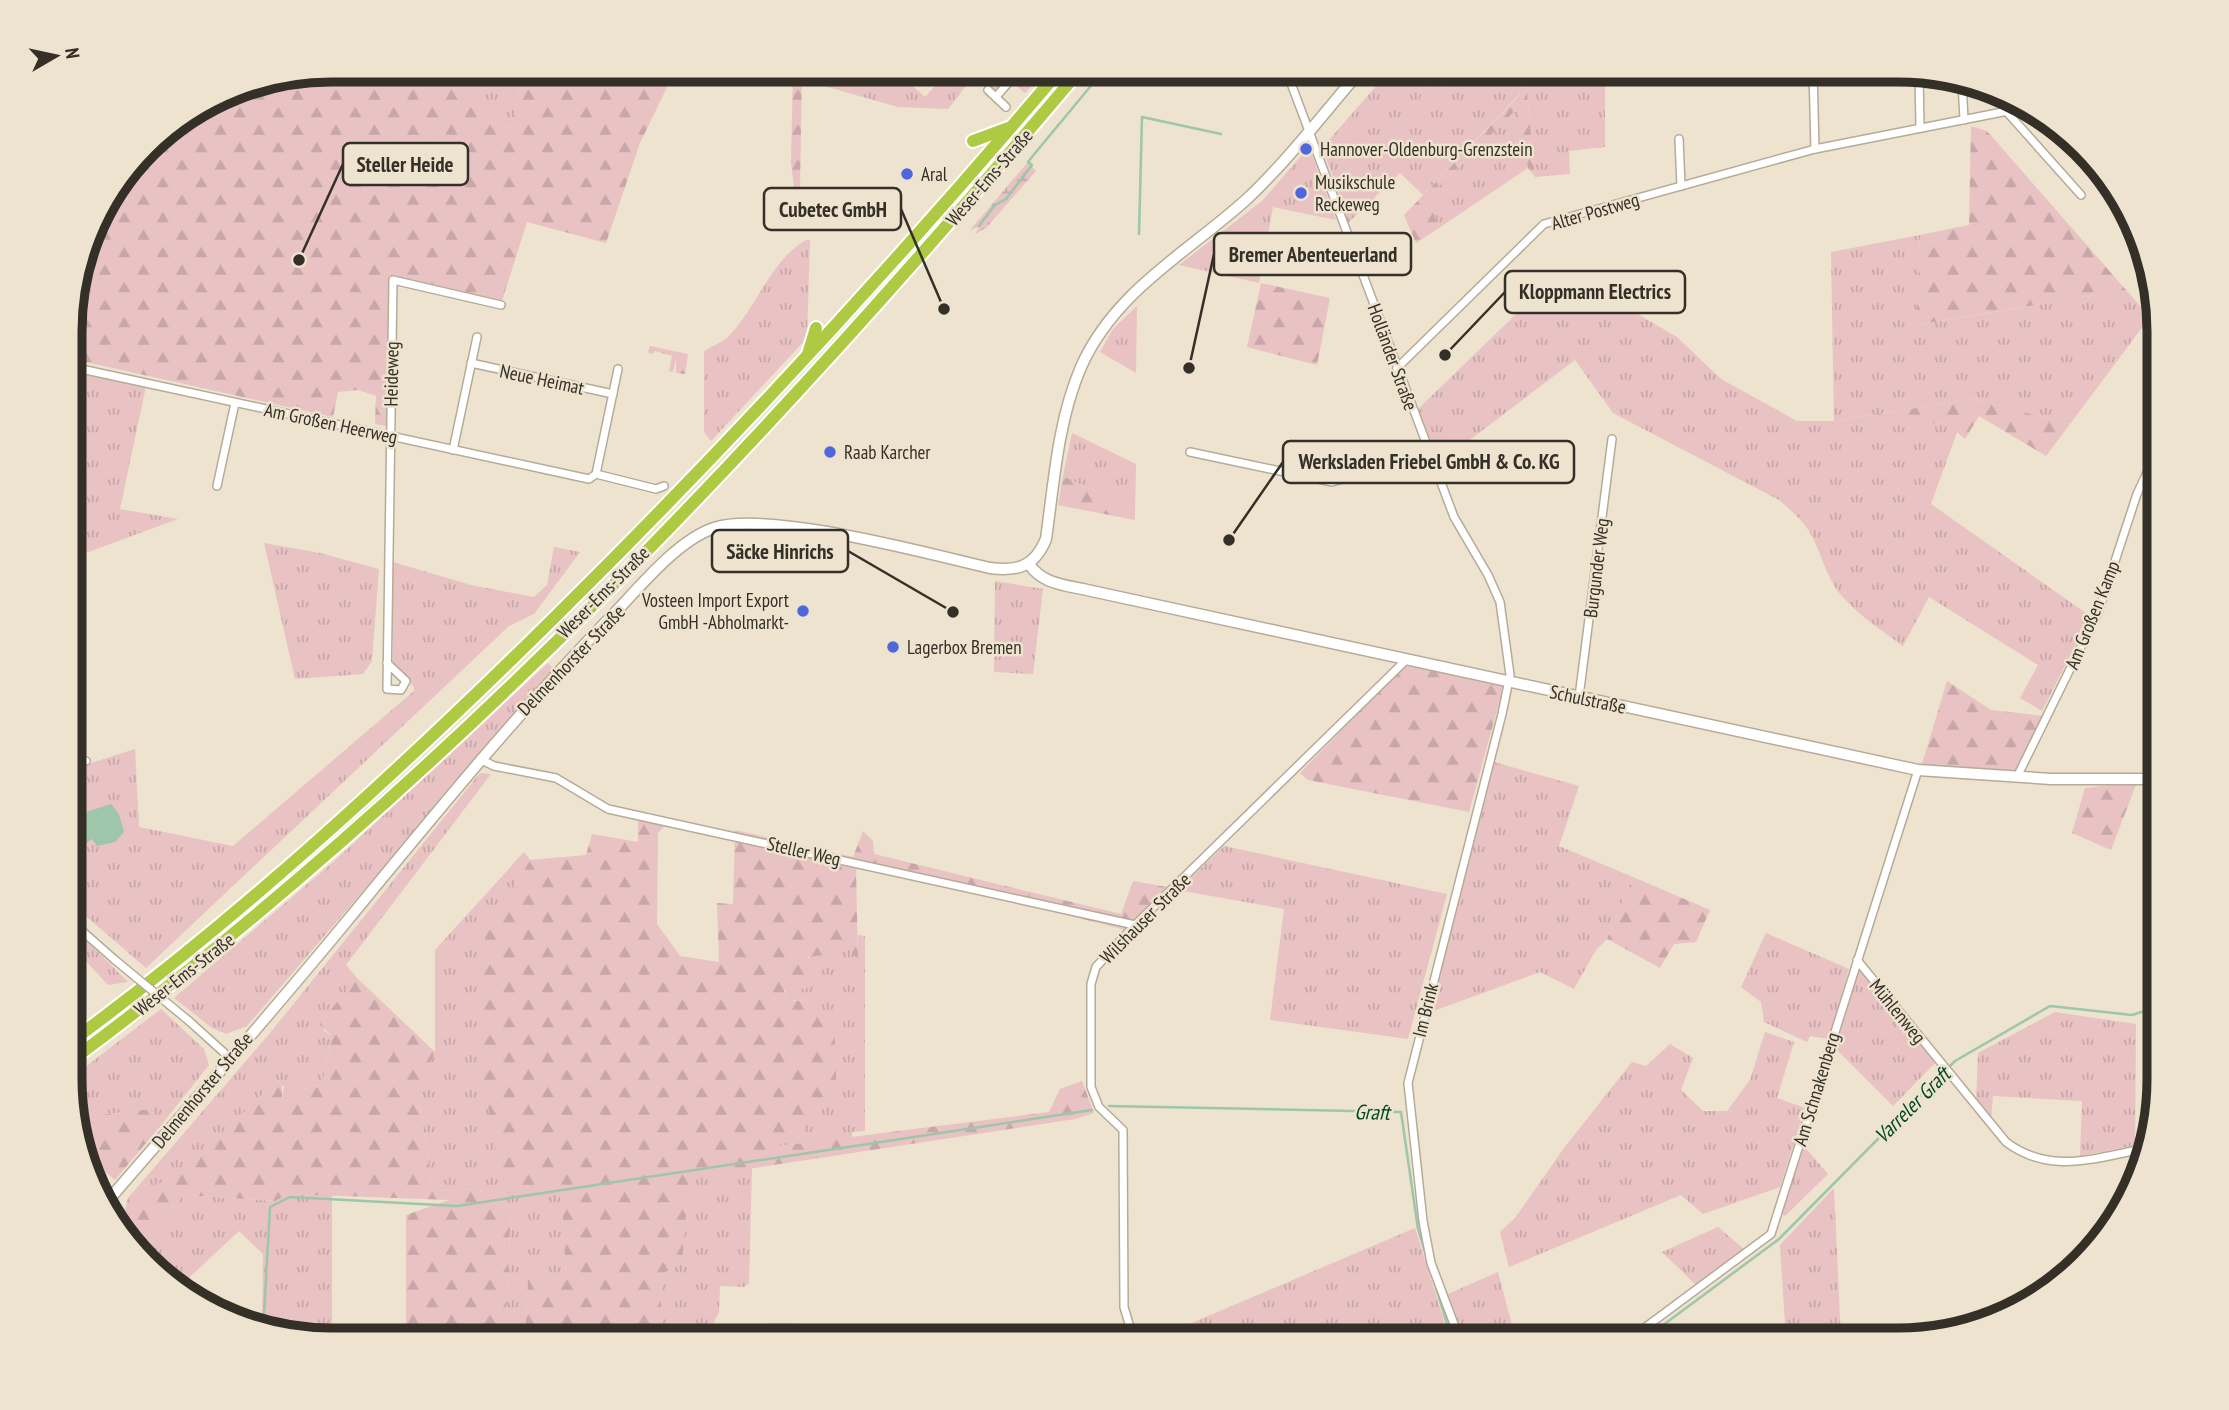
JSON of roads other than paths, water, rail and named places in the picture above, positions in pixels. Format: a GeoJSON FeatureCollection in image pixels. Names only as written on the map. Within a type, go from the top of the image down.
{"type":"FeatureCollection","features":[{"type":"Feature","properties":{"kind":"highway","name":"Weser-Ems-Straße"},"geometry":{"type":"LineString","coordinates":[[82,1033],[194,947],[382,782],[608,565],[807,358],[1050,82]]}},
{"type":"Feature","properties":{"kind":"highway","name":"Weser-Ems-Straße"},"geometry":{"type":"LineString","coordinates":[[82,1052],[222,945],[289,887],[421,768],[601,595],[836,350],[1070,82]]}},
{"type":"Feature","properties":{"kind":"highway"},"geometry":{"type":"LineString","coordinates":[[974,141],[1012,127]]}},
{"type":"Feature","properties":{"kind":"highway"},"geometry":{"type":"LineString","coordinates":[[807,358],[816,328]]}},
{"type":"Feature","properties":{"kind":"street"},"geometry":{"type":"LineString","coordinates":[[996,97],[1009,82]]}},
{"type":"Feature","properties":{"kind":"street","name":"Holländer Straße"},"geometry":{"type":"LineString","coordinates":[[1291,82],[1454,517],[1488,575],[1500,602],[1508,682]]}},
{"type":"Feature","properties":{"kind":"street"},"geometry":{"type":"LineString","coordinates":[[1029,564],[1040,555],[1046,539],[1065,419],[1082,366],[1096,339],[1135,290],[1248,197],[1351,82]]}},
{"type":"Feature","properties":{"kind":"street"},"geometry":{"type":"LineString","coordinates":[[1813,82],[1815,149]]}},
{"type":"Feature","properties":{"kind":"street"},"geometry":{"type":"LineString","coordinates":[[1919,83],[1920,128]]}},
{"type":"Feature","properties":{"kind":"street"},"geometry":{"type":"LineString","coordinates":[[988,90],[1006,107]]}},
{"type":"Feature","properties":{"kind":"street"},"geometry":{"type":"LineString","coordinates":[[1963,91],[1964,120]]}},
{"type":"Feature","properties":{"kind":"street"},"geometry":{"type":"LineString","coordinates":[[2006,107],[2006,111],[2081,195]]}},
{"type":"Feature","properties":{"kind":"street","name":"Alter Postweg"},"geometry":{"type":"LineString","coordinates":[[1397,368],[1544,224],[1815,149],[2012,110]]}},
{"type":"Feature","properties":{"kind":"street"},"geometry":{"type":"LineString","coordinates":[[1679,139],[1681,186]]}},
{"type":"Feature","properties":{"kind":"street","name":"Heideweg"},"geometry":{"type":"LineString","coordinates":[[387,663],[393,280],[501,305]]}},
{"type":"Feature","properties":{"kind":"street"},"geometry":{"type":"LineString","coordinates":[[453,450],[477,337]]}},
{"type":"Feature","properties":{"kind":"street","name":"Neue Heimat"},"geometry":{"type":"LineString","coordinates":[[471,363],[613,394]]}},
{"type":"Feature","properties":{"kind":"street","name":"Am Großen Heerweg"},"geometry":{"type":"LineString","coordinates":[[82,369],[589,479],[596,474]]}},
{"type":"Feature","properties":{"kind":"street"},"geometry":{"type":"LineString","coordinates":[[618,369],[596,474],[656,489],[664,486]]}},
{"type":"Feature","properties":{"kind":"street"},"geometry":{"type":"LineString","coordinates":[[217,485],[235,403]]}},
{"type":"Feature","properties":{"kind":"street","name":"Burgunder Weg"},"geometry":{"type":"LineString","coordinates":[[1579,697],[1612,439]]}},
{"type":"Feature","properties":{"kind":"street"},"geometry":{"type":"LineString","coordinates":[[1190,453],[1332,482],[1384,467],[1439,478]]}},
{"type":"Feature","properties":{"kind":"street","name":"Am Großen Kamp"},"geometry":{"type":"LineString","coordinates":[[2017,777],[2099,610],[2137,494],[2146,474]]}},
{"type":"Feature","properties":{"kind":"street","name":"Delmenhorster Straße"},"geometry":{"type":"LineString","coordinates":[[112,1196],[480,759],[560,670],[684,545],[713,528],[733,524],[773,526],[841,536],[990,568],[1017,570],[1029,564]]}},
{"type":"Feature","properties":{"kind":"street","name":"Schulstraße"},"geometry":{"type":"LineString","coordinates":[[1029,564],[1039,577],[1047,581],[1918,770],[2017,777],[2147,779]]}},
{"type":"Feature","properties":{"kind":"street","name":"Wilshauser Straße"},"geometry":{"type":"LineString","coordinates":[[1131,1328],[1124,1307],[1123,1130],[1094,1097],[1089,1059],[1092,975],[1135,925],[1407,659]]}},
{"type":"Feature","properties":{"kind":"street","name":"Im Brink"},"geometry":{"type":"LineString","coordinates":[[1456,1328],[1432,1263],[1425,1231],[1408,1083],[1508,682]]}},
{"type":"Feature","properties":{"kind":"street","name":"Steller Weg"},"geometry":{"type":"LineString","coordinates":[[480,759],[494,766],[556,778],[608,809],[1135,925]]}},
{"type":"Feature","properties":{"kind":"street"},"geometry":{"type":"LineString","coordinates":[[82,762],[86,761]]}},
{"type":"Feature","properties":{"kind":"street","name":"Am Schnakenberg"},"geometry":{"type":"LineString","coordinates":[[1644,1328],[1771,1234],[1918,770]]}},
{"type":"Feature","properties":{"kind":"street"},"geometry":{"type":"LineString","coordinates":[[82,931],[230,1058]]}},
{"type":"Feature","properties":{"kind":"street","name":"Mühlenweg"},"geometry":{"type":"LineString","coordinates":[[1857,960],[2006,1142],[2022,1154],[2063,1163],[2136,1150]]}},
{"type":"Feature","properties":{"kind":"waterway"},"geometry":{"type":"LineString","coordinates":[[979,226],[995,205],[1006,199],[1032,165],[1028,162],[1094,82]]}},
{"type":"Feature","properties":{"kind":"waterway"},"geometry":{"type":"LineString","coordinates":[[1139,234],[1142,117],[1221,134]]}},
{"type":"Feature","properties":{"kind":"waterway","name":"Varreler Graft"},"geometry":{"type":"LineString","coordinates":[[1659,1328],[1779,1239],[1955,1061],[2050,1006],[2132,1015],[2147,1010]]}},
{"type":"Feature","properties":{"kind":"waterway","name":"Graft"},"geometry":{"type":"LineString","coordinates":[[1109,1106],[1401,1112],[1418,1229],[1448,1328]]}},
{"type":"Feature","properties":{"kind":"waterway"},"geometry":{"type":"LineString","coordinates":[[264,1318],[270,1207],[290,1197],[457,1206],[1092,1110]]}},
{"type":"Feature","properties":{"kind":"place","name":"Hannover-Oldenburg-Grenzstein"},"geometry":{"type":"Point","coordinates":[1306,149]}},
{"type":"Feature","properties":{"kind":"place","name":"Aral"},"geometry":{"type":"Point","coordinates":[907,174]}},
{"type":"Feature","properties":{"kind":"place","name":"Musikschule Reckeweg"},"geometry":{"type":"Point","coordinates":[1301,193]}},
{"type":"Feature","properties":{"kind":"place","name":"Steller Heide"},"geometry":{"type":"Point","coordinates":[299,260]}},
{"type":"Feature","properties":{"kind":"place","name":"Cubetec GmbH"},"geometry":{"type":"Point","coordinates":[944,309]}},
{"type":"Feature","properties":{"kind":"place","name":"Kloppmann Electrics"},"geometry":{"type":"Point","coordinates":[1445,355]}},
{"type":"Feature","properties":{"kind":"place","name":"Bremer Abenteuerland"},"geometry":{"type":"Point","coordinates":[1189,368]}},
{"type":"Feature","properties":{"kind":"place","name":"Raab Karcher"},"geometry":{"type":"Point","coordinates":[830,452]}},
{"type":"Feature","properties":{"kind":"place","name":"Werksladen Friebel GmbH & Co. KG"},"geometry":{"type":"Point","coordinates":[1229,540]}},
{"type":"Feature","properties":{"kind":"place","name":"Vosteen Import Export GmbH -Abholmarkt-"},"geometry":{"type":"Point","coordinates":[803,611]}},
{"type":"Feature","properties":{"kind":"place","name":"Säcke Hinrichs"},"geometry":{"type":"Point","coordinates":[953,612]}},
{"type":"Feature","properties":{"kind":"place","name":"Lagerbox Bremen"},"geometry":{"type":"Point","coordinates":[893,647]}}]}
